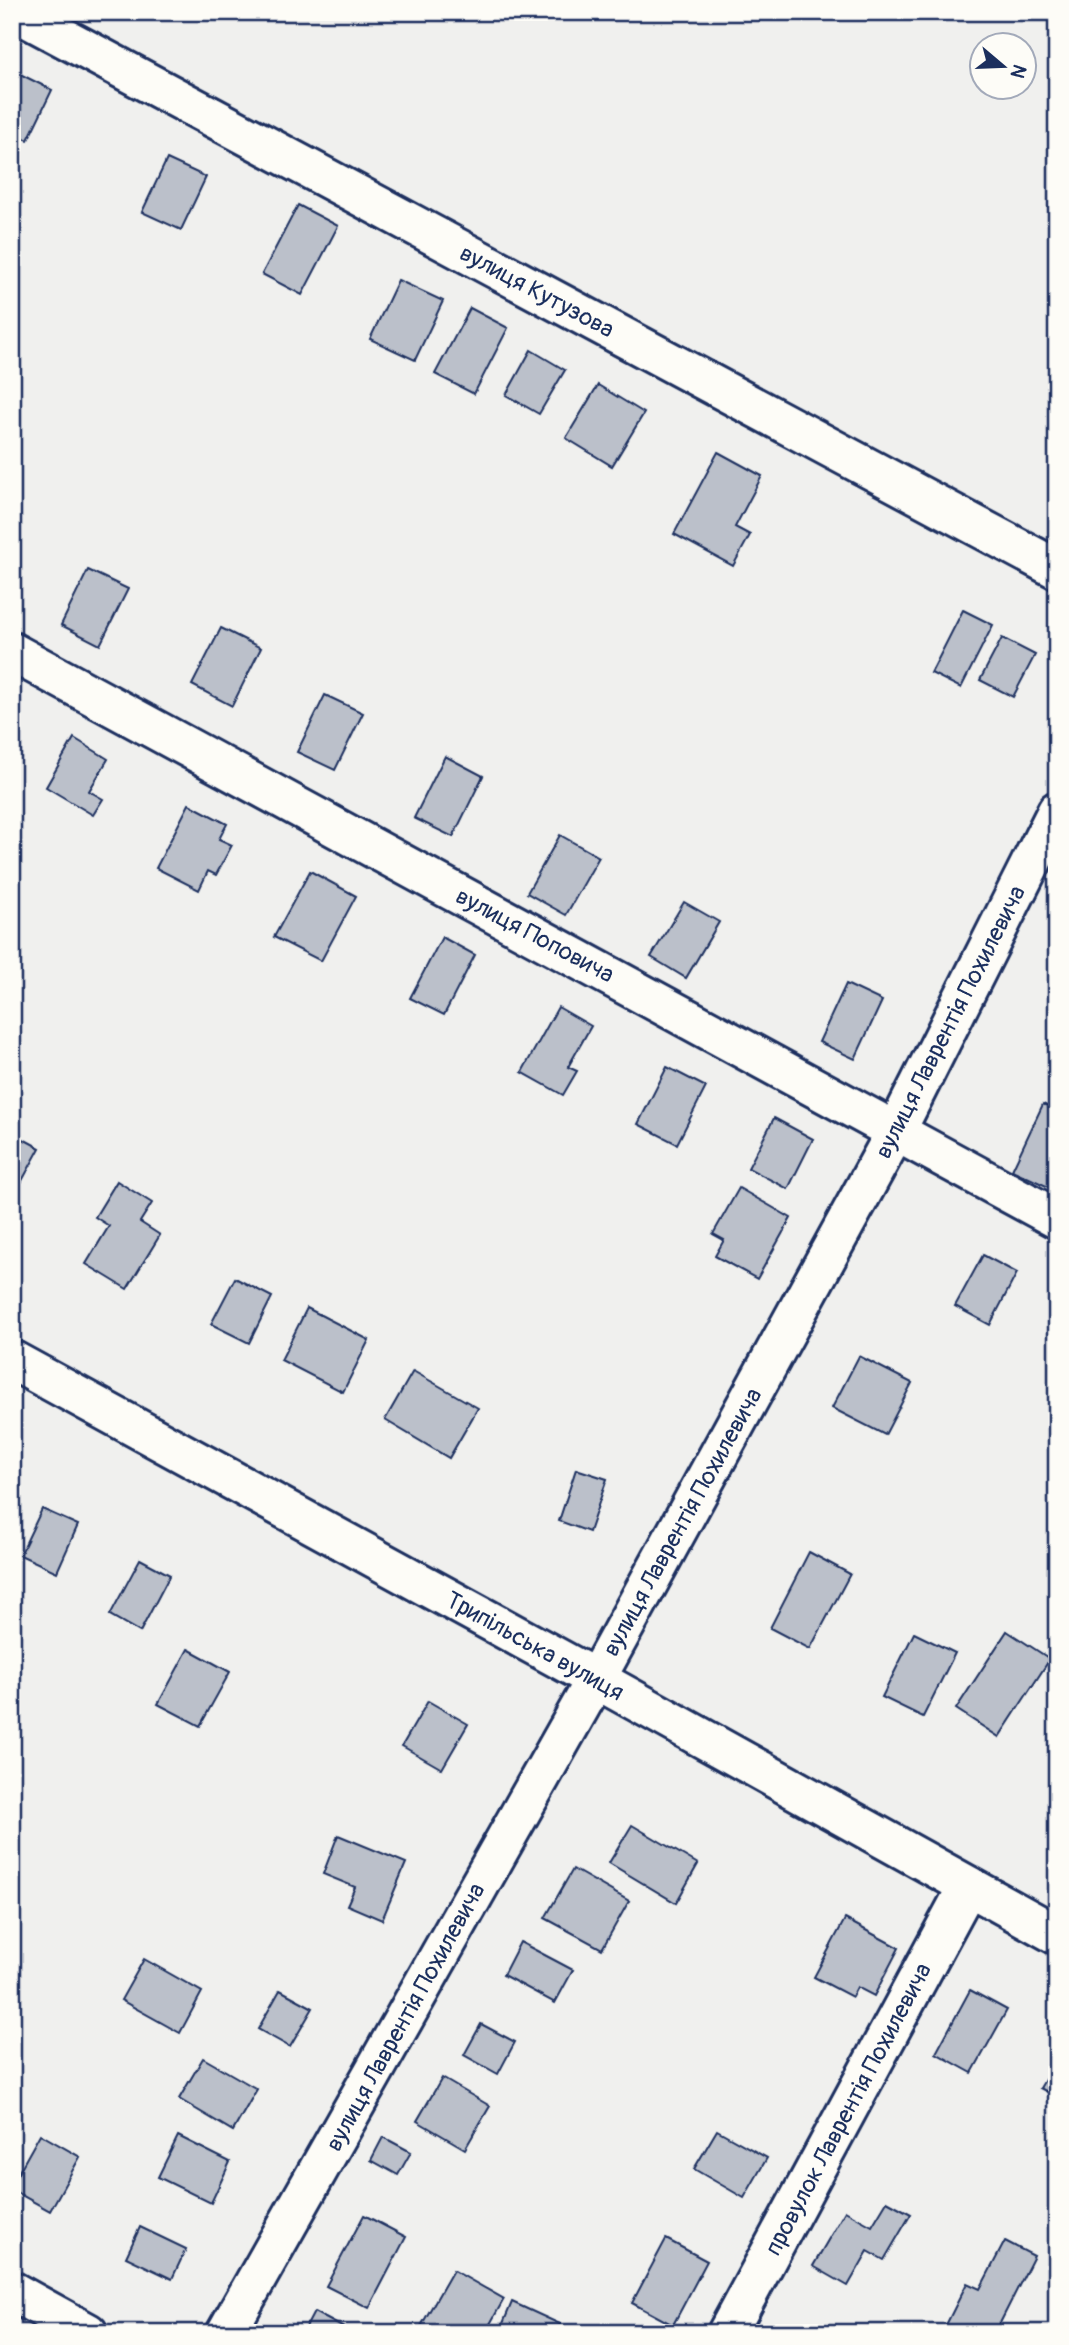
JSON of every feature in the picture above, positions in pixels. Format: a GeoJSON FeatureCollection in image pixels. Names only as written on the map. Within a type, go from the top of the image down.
{"type":"FeatureCollection","features":[{"type":"Feature","properties":{"kind":"street","name":"вулиця Кутузова"},"geometry":{"type":"LineString","coordinates":[[16,12],[1057,569]]}},
{"type":"Feature","properties":{"kind":"street","name":"вулиця Поповича"},"geometry":{"type":"LineString","coordinates":[[12,652],[1057,1219]]}},
{"type":"Feature","properties":{"kind":"street","name":"вулиця Лаврентія Похилевича"},"geometry":{"type":"LineString","coordinates":[[226,2333],[596,1679],[896,1131],[1057,811]]}},
{"type":"Feature","properties":{"kind":"street","name":"Трипільська вулиця"},"geometry":{"type":"LineString","coordinates":[[12,1360],[1057,1935]]}},
{"type":"Feature","properties":{"kind":"street","name":"провулок Лаврентія Похилевича"},"geometry":{"type":"LineString","coordinates":[[727,2333],[968,1886]]}},
{"type":"Feature","properties":{"kind":"street"},"geometry":{"type":"LineString","coordinates":[[12,2291],[88,2333]]}},
{"type":"Feature","properties":{"kind":"building"},"geometry":{"type":"Polygon","coordinates":[[[12,70],[52,90],[28,140],[12,132],[12,70]]]}},
{"type":"Feature","properties":{"kind":"building"},"geometry":{"type":"Polygon","coordinates":[[[167,159],[206,177],[181,230],[142,212],[167,159]]]}},
{"type":"Feature","properties":{"kind":"building"},"geometry":{"type":"Polygon","coordinates":[[[298,205],[338,226],[302,295],[262,274],[298,205]]]}},
{"type":"Feature","properties":{"kind":"building"},"geometry":{"type":"Polygon","coordinates":[[[398,280],[443,301],[415,360],[370,339],[398,280]]]}},
{"type":"Feature","properties":{"kind":"building"},"geometry":{"type":"Polygon","coordinates":[[[470,308],[508,328],[474,394],[435,374],[470,308]]]}},
{"type":"Feature","properties":{"kind":"building"},"geometry":{"type":"Polygon","coordinates":[[[531,350],[565,370],[539,414],[506,395],[531,350]]]}},
{"type":"Feature","properties":{"kind":"building"},"geometry":{"type":"Polygon","coordinates":[[[598,385],[644,413],[612,466],[566,438],[598,385]]]}},
{"type":"Feature","properties":{"kind":"building"},"geometry":{"type":"Polygon","coordinates":[[[718,452],[762,476],[735,527],[750,535],[733,566],[674,534],[718,452]]]}},
{"type":"Feature","properties":{"kind":"building"},"geometry":{"type":"Polygon","coordinates":[[[88,570],[128,589],[100,645],[61,625],[88,570]]]}},
{"type":"Feature","properties":{"kind":"building"},"geometry":{"type":"Polygon","coordinates":[[[963,610],[993,625],[961,688],[931,673],[963,610]]]}},
{"type":"Feature","properties":{"kind":"building"},"geometry":{"type":"Polygon","coordinates":[[[221,628],[261,648],[232,706],[192,685],[221,628]]]}},
{"type":"Feature","properties":{"kind":"building"},"geometry":{"type":"Polygon","coordinates":[[[1002,638],[1035,655],[1013,697],[980,680],[1002,638]]]}},
{"type":"Feature","properties":{"kind":"building"},"geometry":{"type":"Polygon","coordinates":[[[325,695],[363,713],[335,770],[297,752],[325,695]]]}},
{"type":"Feature","properties":{"kind":"building"},"geometry":{"type":"Polygon","coordinates":[[[74,738],[108,759],[89,791],[103,799],[93,815],[46,787],[74,738]]]}},
{"type":"Feature","properties":{"kind":"building"},"geometry":{"type":"Polygon","coordinates":[[[445,756],[483,776],[453,837],[414,818],[445,756]]]}},
{"type":"Feature","properties":{"kind":"building"},"geometry":{"type":"Polygon","coordinates":[[[189,804],[227,824],[219,839],[232,845],[216,875],[208,871],[199,890],[156,868],[189,804]]]}},
{"type":"Feature","properties":{"kind":"building"},"geometry":{"type":"Polygon","coordinates":[[[560,835],[599,857],[566,915],[527,893],[560,835]]]}},
{"type":"Feature","properties":{"kind":"building"},"geometry":{"type":"Polygon","coordinates":[[[310,871],[356,896],[321,961],[274,937],[310,871]]]}},
{"type":"Feature","properties":{"kind":"building"},"geometry":{"type":"Polygon","coordinates":[[[684,902],[719,922],[686,978],[651,957],[684,902]]]}},
{"type":"Feature","properties":{"kind":"building"},"geometry":{"type":"Polygon","coordinates":[[[442,937],[475,955],[444,1015],[410,998],[442,937]]]}},
{"type":"Feature","properties":{"kind":"building"},"geometry":{"type":"Polygon","coordinates":[[[846,984],[882,1001],[855,1059],[819,1042],[846,984]]]}},
{"type":"Feature","properties":{"kind":"building"},"geometry":{"type":"Polygon","coordinates":[[[558,1007],[591,1026],[568,1067],[577,1071],[563,1095],[522,1072],[558,1007]]]}},
{"type":"Feature","properties":{"kind":"building"},"geometry":{"type":"Polygon","coordinates":[[[667,1067],[706,1087],[677,1144],[638,1124],[667,1067]]]}},
{"type":"Feature","properties":{"kind":"building"},"geometry":{"type":"Polygon","coordinates":[[[1043,1104],[1057,1111],[1057,1191],[1012,1170],[1043,1104]]]}},
{"type":"Feature","properties":{"kind":"building"},"geometry":{"type":"Polygon","coordinates":[[[774,1118],[813,1139],[788,1189],[748,1168],[774,1118]]]}},
{"type":"Feature","properties":{"kind":"building"},"geometry":{"type":"Polygon","coordinates":[[[12,1133],[40,1148],[12,1199],[12,1133]]]}},
{"type":"Feature","properties":{"kind":"building"},"geometry":{"type":"Polygon","coordinates":[[[117,1181],[152,1203],[140,1222],[160,1235],[127,1289],[86,1264],[109,1226],[95,1217],[117,1181]]]}},
{"type":"Feature","properties":{"kind":"building"},"geometry":{"type":"Polygon","coordinates":[[[739,1188],[791,1218],[757,1279],[715,1256],[724,1240],[713,1234],[739,1188]]]}},
{"type":"Feature","properties":{"kind":"building"},"geometry":{"type":"Polygon","coordinates":[[[983,1255],[1017,1273],[990,1325],[955,1306],[983,1255]]]}},
{"type":"Feature","properties":{"kind":"building"},"geometry":{"type":"Polygon","coordinates":[[[235,1278],[272,1297],[249,1343],[211,1324],[235,1278]]]}},
{"type":"Feature","properties":{"kind":"building"},"geometry":{"type":"Polygon","coordinates":[[[307,1308],[369,1340],[343,1392],[281,1360],[307,1308]]]}},
{"type":"Feature","properties":{"kind":"building"},"geometry":{"type":"Polygon","coordinates":[[[859,1356],[912,1383],[885,1435],[832,1408],[859,1356]]]}},
{"type":"Feature","properties":{"kind":"building"},"geometry":{"type":"Polygon","coordinates":[[[413,1371],[478,1408],[449,1458],[385,1420],[413,1371]]]}},
{"type":"Feature","properties":{"kind":"building"},"geometry":{"type":"Polygon","coordinates":[[[576,1469],[607,1479],[589,1532],[559,1521],[576,1469]]]}},
{"type":"Feature","properties":{"kind":"building"},"geometry":{"type":"Polygon","coordinates":[[[42,1509],[78,1525],[57,1572],[20,1555],[42,1509]]]}},
{"type":"Feature","properties":{"kind":"building"},"geometry":{"type":"Polygon","coordinates":[[[809,1552],[850,1574],[810,1649],[770,1628],[809,1552]]]}},
{"type":"Feature","properties":{"kind":"building"},"geometry":{"type":"Polygon","coordinates":[[[140,1559],[170,1575],[140,1632],[110,1615],[140,1559]]]}},
{"type":"Feature","properties":{"kind":"building"},"geometry":{"type":"Polygon","coordinates":[[[1007,1631],[1050,1659],[999,1737],[956,1709],[1007,1631]]]}},
{"type":"Feature","properties":{"kind":"building"},"geometry":{"type":"Polygon","coordinates":[[[914,1633],[955,1653],[923,1717],[882,1697],[914,1633]]]}},
{"type":"Feature","properties":{"kind":"building"},"geometry":{"type":"Polygon","coordinates":[[[188,1649],[230,1672],[200,1726],[158,1704],[188,1649]]]}},
{"type":"Feature","properties":{"kind":"building"},"geometry":{"type":"Polygon","coordinates":[[[428,1701],[468,1724],[442,1769],[402,1746],[428,1701]]]}},
{"type":"Feature","properties":{"kind":"building"},"geometry":{"type":"Polygon","coordinates":[[[632,1825],[698,1864],[676,1903],[609,1863],[632,1825]]]}},
{"type":"Feature","properties":{"kind":"building"},"geometry":{"type":"Polygon","coordinates":[[[338,1835],[406,1863],[382,1920],[347,1905],[355,1887],[323,1874],[338,1835]]]}},
{"type":"Feature","properties":{"kind":"building"},"geometry":{"type":"Polygon","coordinates":[[[573,1869],[629,1901],[602,1949],[545,1918],[573,1869]]]}},
{"type":"Feature","properties":{"kind":"building"},"geometry":{"type":"Polygon","coordinates":[[[845,1919],[899,1948],[874,1996],[857,1987],[852,1997],[814,1977],[845,1919]]]}},
{"type":"Feature","properties":{"kind":"building"},"geometry":{"type":"Polygon","coordinates":[[[520,1942],[573,1970],[555,2003],[503,1975],[520,1942]]]}},
{"type":"Feature","properties":{"kind":"building"},"geometry":{"type":"Polygon","coordinates":[[[144,1959],[202,1992],[180,2033],[121,2000],[144,1959]]]}},
{"type":"Feature","properties":{"kind":"building"},"geometry":{"type":"Polygon","coordinates":[[[280,1990],[313,2008],[290,2047],[258,2029],[280,1990]]]}},
{"type":"Feature","properties":{"kind":"building"},"geometry":{"type":"Polygon","coordinates":[[[970,1990],[1007,2010],[972,2073],[936,2053],[970,1990]]]}},
{"type":"Feature","properties":{"kind":"building"},"geometry":{"type":"Polygon","coordinates":[[[481,2024],[515,2042],[498,2074],[464,2055],[481,2024]]]}},
{"type":"Feature","properties":{"kind":"building"},"geometry":{"type":"Polygon","coordinates":[[[203,2058],[257,2089],[233,2131],[179,2099],[203,2058]]]}},
{"type":"Feature","properties":{"kind":"building"},"geometry":{"type":"Polygon","coordinates":[[[1057,2060],[1057,2097],[1040,2088],[1057,2060]]]}},
{"type":"Feature","properties":{"kind":"building"},"geometry":{"type":"Polygon","coordinates":[[[442,2078],[490,2106],[465,2149],[417,2121],[442,2078]]]}},
{"type":"Feature","properties":{"kind":"building"},"geometry":{"type":"Polygon","coordinates":[[[717,2130],[767,2158],[744,2198],[694,2169],[717,2130]]]}},
{"type":"Feature","properties":{"kind":"building"},"geometry":{"type":"Polygon","coordinates":[[[40,2134],[80,2157],[50,2211],[12,2190],[12,2184],[40,2134]]]}},
{"type":"Feature","properties":{"kind":"building"},"geometry":{"type":"Polygon","coordinates":[[[178,2136],[230,2162],[211,2203],[158,2177],[178,2136]]]}},
{"type":"Feature","properties":{"kind":"building"},"geometry":{"type":"Polygon","coordinates":[[[383,2137],[411,2152],[398,2175],[371,2160],[383,2137]]]}},
{"type":"Feature","properties":{"kind":"building"},"geometry":{"type":"Polygon","coordinates":[[[887,2201],[911,2214],[884,2260],[868,2251],[848,2286],[813,2266],[845,2211],[872,2226],[887,2201]]]}},
{"type":"Feature","properties":{"kind":"building"},"geometry":{"type":"Polygon","coordinates":[[[364,2215],[406,2237],[369,2308],[326,2286],[364,2215]]]}},
{"type":"Feature","properties":{"kind":"building"},"geometry":{"type":"Polygon","coordinates":[[[140,2227],[186,2249],[172,2279],[126,2257],[140,2227]]]}},
{"type":"Feature","properties":{"kind":"building"},"geometry":{"type":"Polygon","coordinates":[[[666,2239],[707,2261],[673,2325],[632,2303],[666,2239]]]}},
{"type":"Feature","properties":{"kind":"building"},"geometry":{"type":"Polygon","coordinates":[[[1005,2241],[1034,2256],[995,2333],[942,2333],[967,2283],[980,2289],[1005,2241]]]}},
{"type":"Feature","properties":{"kind":"building"},"geometry":{"type":"Polygon","coordinates":[[[453,2270],[504,2299],[485,2333],[417,2333],[453,2270]]]}},
{"type":"Feature","properties":{"kind":"building"},"geometry":{"type":"Polygon","coordinates":[[[512,2302],[560,2324],[556,2333],[499,2333],[512,2302]]]}},
{"type":"Feature","properties":{"kind":"building"},"geometry":{"type":"Polygon","coordinates":[[[314,2312],[344,2328],[341,2333],[303,2333],[314,2312]]]}}]}
